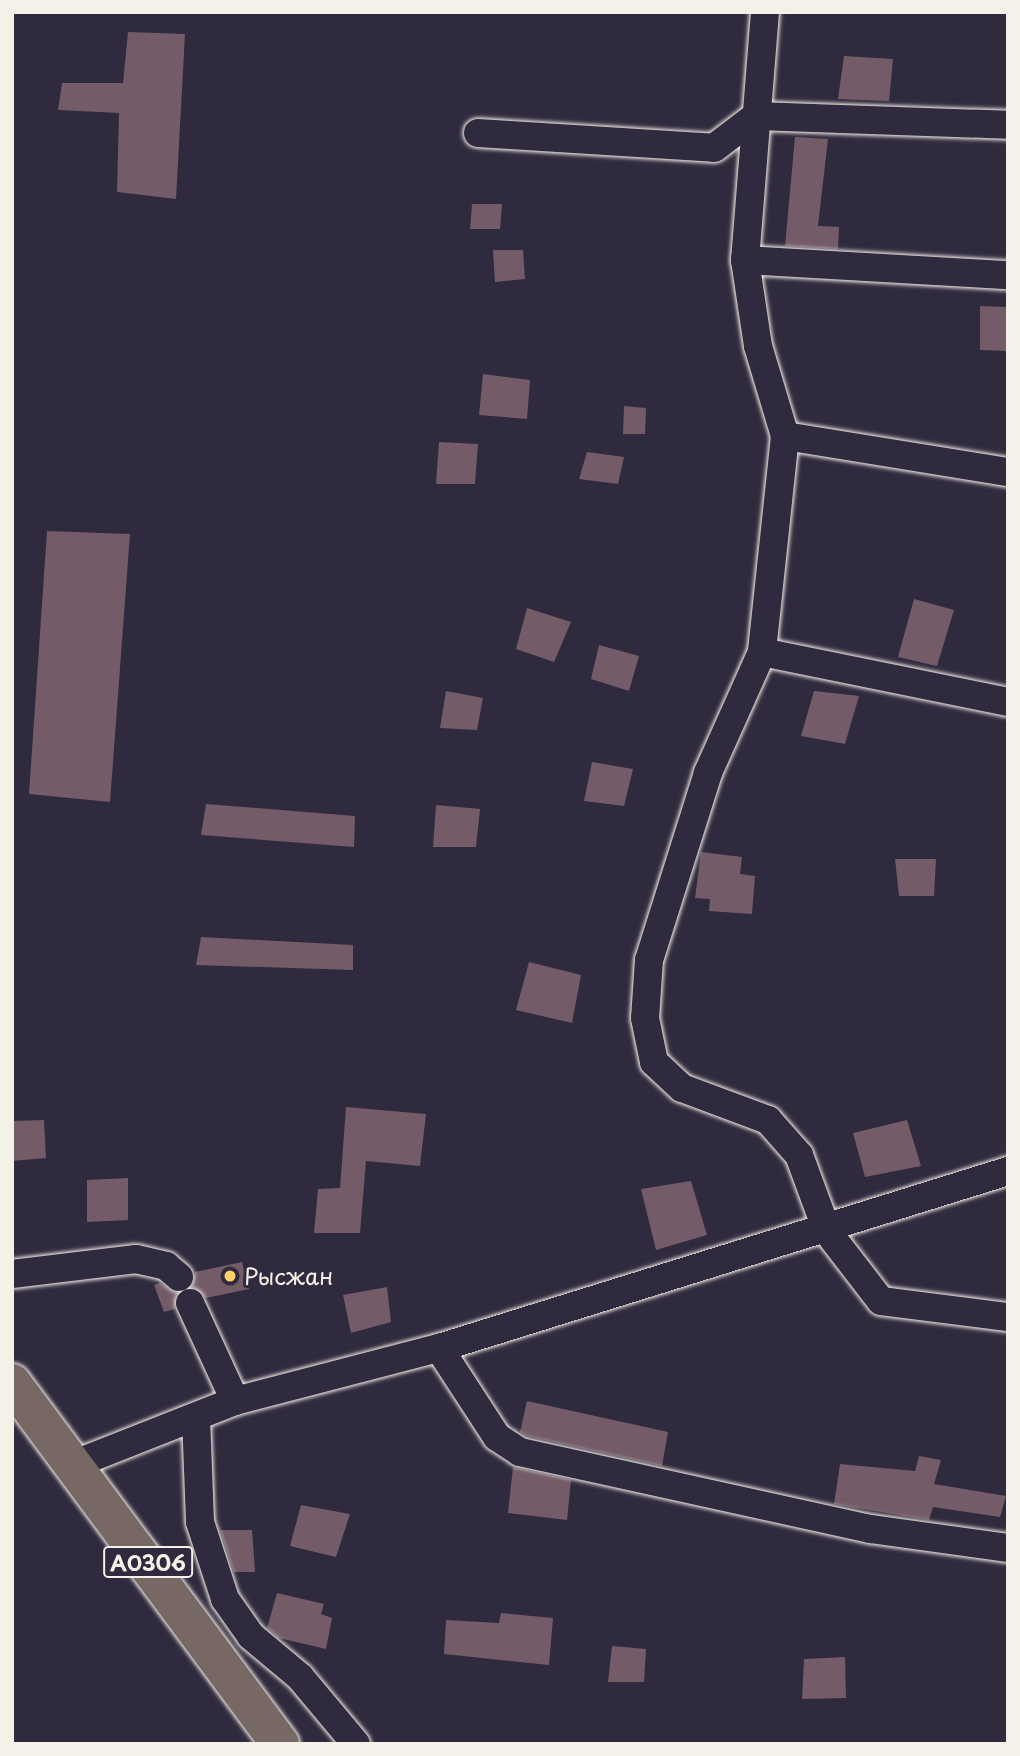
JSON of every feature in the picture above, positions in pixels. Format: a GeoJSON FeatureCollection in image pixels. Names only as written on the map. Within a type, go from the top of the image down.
{"type":"FeatureCollection","features":[{"type":"Feature","properties":{"kind":"highway","name":"A0306"},"geometry":{"type":"LineString","coordinates":[[12,1383],[30,1425],[75,1464],[280,1744]]}},
{"type":"Feature","properties":{"kind":"street"},"geometry":{"type":"LineString","coordinates":[[765,12],[745,260],[758,346],[785,436],[762,652],[708,773],[649,960],[645,1018],[654,1062],[682,1088],[768,1120],[791,1146],[827,1231],[881,1301],[1008,1317]]}},
{"type":"Feature","properties":{"kind":"street"},"geometry":{"type":"LineString","coordinates":[[478,133],[714,148],[756,116],[1008,125]]}},
{"type":"Feature","properties":{"kind":"street"},"geometry":{"type":"LineString","coordinates":[[745,260],[1008,275]]}},
{"type":"Feature","properties":{"kind":"street"},"geometry":{"type":"LineString","coordinates":[[785,436],[1008,472]]}},
{"type":"Feature","properties":{"kind":"street"},"geometry":{"type":"LineString","coordinates":[[762,652],[1008,702]]}},
{"type":"Feature","properties":{"kind":"street"},"geometry":{"type":"LineString","coordinates":[[75,1464],[235,1401],[439,1349],[827,1231],[1008,1171]]}},
{"type":"Feature","properties":{"kind":"street"},"geometry":{"type":"LineString","coordinates":[[12,1274],[136,1259],[166,1266],[179,1277]]}},
{"type":"Feature","properties":{"kind":"street"},"geometry":{"type":"LineString","coordinates":[[190,1303],[235,1401]]}},
{"type":"Feature","properties":{"kind":"street"},"geometry":{"type":"LineString","coordinates":[[439,1349],[497,1437],[520,1452],[871,1529],[1008,1548]]}},
{"type":"Feature","properties":{"kind":"street"},"geometry":{"type":"LineString","coordinates":[[196,1417],[200,1522],[225,1599],[251,1636],[300,1678],[356,1744]]}},
{"type":"Feature","properties":{"kind":"building"},"geometry":{"type":"Polygon","coordinates":[[[128,32],[185,34],[176,199],[117,192],[119,113],[58,110],[62,83],[123,83],[128,32]]]}},
{"type":"Feature","properties":{"kind":"building"},"geometry":{"type":"Polygon","coordinates":[[[844,56],[893,59],[889,101],[838,99],[844,56]]]}},
{"type":"Feature","properties":{"kind":"building"},"geometry":{"type":"Polygon","coordinates":[[[795,137],[828,139],[818,226],[839,227],[838,249],[785,246],[795,137]]]}},
{"type":"Feature","properties":{"kind":"building"},"geometry":{"type":"Polygon","coordinates":[[[472,204],[502,204],[500,229],[470,229],[472,204]]]}},
{"type":"Feature","properties":{"kind":"building"},"geometry":{"type":"Polygon","coordinates":[[[493,250],[523,250],[525,279],[495,282],[493,250]]]}},
{"type":"Feature","properties":{"kind":"building"},"geometry":{"type":"Polygon","coordinates":[[[980,306],[1008,307],[1008,351],[980,350],[980,306]]]}},
{"type":"Feature","properties":{"kind":"building"},"geometry":{"type":"Polygon","coordinates":[[[483,374],[530,380],[527,419],[479,415],[483,374]]]}},
{"type":"Feature","properties":{"kind":"building"},"geometry":{"type":"Polygon","coordinates":[[[624,406],[646,408],[645,434],[623,434],[624,406]]]}},
{"type":"Feature","properties":{"kind":"building"},"geometry":{"type":"Polygon","coordinates":[[[439,442],[478,444],[475,484],[436,484],[439,442]]]}},
{"type":"Feature","properties":{"kind":"building"},"geometry":{"type":"Polygon","coordinates":[[[587,452],[624,457],[618,484],[579,479],[587,452]]]}},
{"type":"Feature","properties":{"kind":"building"},"geometry":{"type":"Polygon","coordinates":[[[47,531],[130,534],[110,802],[29,794],[47,531]]]}},
{"type":"Feature","properties":{"kind":"building"},"geometry":{"type":"Polygon","coordinates":[[[914,599],[954,610],[937,666],[898,657],[914,599]]]}},
{"type":"Feature","properties":{"kind":"building"},"geometry":{"type":"Polygon","coordinates":[[[527,608],[571,622],[554,662],[516,649],[527,608]]]}},
{"type":"Feature","properties":{"kind":"building"},"geometry":{"type":"Polygon","coordinates":[[[599,645],[639,656],[629,691],[591,679],[599,645]]]}},
{"type":"Feature","properties":{"kind":"building"},"geometry":{"type":"Polygon","coordinates":[[[446,691],[483,698],[477,730],[440,728],[446,691]]]}},
{"type":"Feature","properties":{"kind":"building"},"geometry":{"type":"Polygon","coordinates":[[[814,691],[859,696],[845,744],[801,736],[814,691]]]}},
{"type":"Feature","properties":{"kind":"building"},"geometry":{"type":"Polygon","coordinates":[[[592,762],[633,769],[624,806],[584,801],[592,762]]]}},
{"type":"Feature","properties":{"kind":"building"},"geometry":{"type":"Polygon","coordinates":[[[206,804],[355,816],[354,847],[201,835],[206,804]]]}},
{"type":"Feature","properties":{"kind":"building"},"geometry":{"type":"Polygon","coordinates":[[[436,805],[480,809],[476,847],[433,847],[436,805]]]}},
{"type":"Feature","properties":{"kind":"building"},"geometry":{"type":"Polygon","coordinates":[[[701,852],[742,857],[740,874],[755,876],[752,914],[709,911],[710,899],[695,898],[701,852]]]}},
{"type":"Feature","properties":{"kind":"building"},"geometry":{"type":"Polygon","coordinates":[[[895,859],[936,859],[934,896],[899,896],[895,859]]]}},
{"type":"Feature","properties":{"kind":"building"},"geometry":{"type":"Polygon","coordinates":[[[201,937],[353,945],[353,970],[196,965],[201,937]]]}},
{"type":"Feature","properties":{"kind":"building"},"geometry":{"type":"Polygon","coordinates":[[[529,962],[581,975],[572,1023],[516,1010],[529,962]]]}},
{"type":"Feature","properties":{"kind":"building"},"geometry":{"type":"Polygon","coordinates":[[[346,1107],[426,1114],[420,1166],[366,1161],[360,1233],[314,1233],[318,1189],[340,1188],[346,1107]]]}},
{"type":"Feature","properties":{"kind":"building"},"geometry":{"type":"Polygon","coordinates":[[[44,1120],[46,1158],[12,1161],[12,1121],[44,1120]]]}},
{"type":"Feature","properties":{"kind":"building"},"geometry":{"type":"Polygon","coordinates":[[[907,1120],[921,1166],[865,1177],[853,1133],[907,1120]]]}},
{"type":"Feature","properties":{"kind":"building"},"geometry":{"type":"Polygon","coordinates":[[[128,1178],[128,1220],[87,1222],[87,1180],[128,1178]]]}},
{"type":"Feature","properties":{"kind":"building"},"geometry":{"type":"Polygon","coordinates":[[[691,1181],[707,1235],[656,1250],[641,1189],[691,1181]]]}},
{"type":"Feature","properties":{"kind":"building"},"geometry":{"type":"Polygon","coordinates":[[[242,1262],[249,1289],[206,1298],[192,1287],[195,1272],[242,1262]]]}},
{"type":"Feature","properties":{"kind":"building"},"geometry":{"type":"Polygon","coordinates":[[[160,1283],[177,1293],[175,1309],[164,1312],[154,1285],[160,1283]]]}},
{"type":"Feature","properties":{"kind":"building"},"geometry":{"type":"Polygon","coordinates":[[[387,1287],[391,1322],[351,1333],[343,1295],[387,1287]]]}},
{"type":"Feature","properties":{"kind":"building"},"geometry":{"type":"Polygon","coordinates":[[[527,1401],[668,1432],[662,1466],[527,1436],[520,1432],[527,1401]]]}},
{"type":"Feature","properties":{"kind":"building"},"geometry":{"type":"Polygon","coordinates":[[[919,1456],[941,1460],[934,1484],[1006,1496],[1000,1517],[933,1507],[929,1520],[834,1504],[840,1464],[915,1471],[919,1456]]]}},
{"type":"Feature","properties":{"kind":"building"},"geometry":{"type":"Polygon","coordinates":[[[513,1467],[571,1480],[567,1520],[508,1513],[513,1467]]]}},
{"type":"Feature","properties":{"kind":"building"},"geometry":{"type":"Polygon","coordinates":[[[301,1505],[350,1514],[336,1557],[290,1546],[301,1505]]]}},
{"type":"Feature","properties":{"kind":"building"},"geometry":{"type":"Polygon","coordinates":[[[220,1530],[252,1530],[255,1572],[234,1572],[220,1530]]]}},
{"type":"Feature","properties":{"kind":"building"},"geometry":{"type":"Polygon","coordinates":[[[277,1593],[324,1604],[321,1614],[332,1618],[326,1649],[279,1638],[267,1628],[277,1593]]]}},
{"type":"Feature","properties":{"kind":"building"},"geometry":{"type":"Polygon","coordinates":[[[501,1613],[553,1618],[549,1665],[444,1654],[446,1620],[499,1623],[501,1613]]]}},
{"type":"Feature","properties":{"kind":"building"},"geometry":{"type":"Polygon","coordinates":[[[612,1646],[646,1649],[644,1682],[608,1682],[612,1646]]]}},
{"type":"Feature","properties":{"kind":"building"},"geometry":{"type":"Polygon","coordinates":[[[845,1657],[846,1698],[802,1699],[804,1659],[845,1657]]]}},
{"type":"Feature","properties":{"kind":"place","name":"Рысжан"},"geometry":{"type":"Point","coordinates":[230,1276]}}]}
